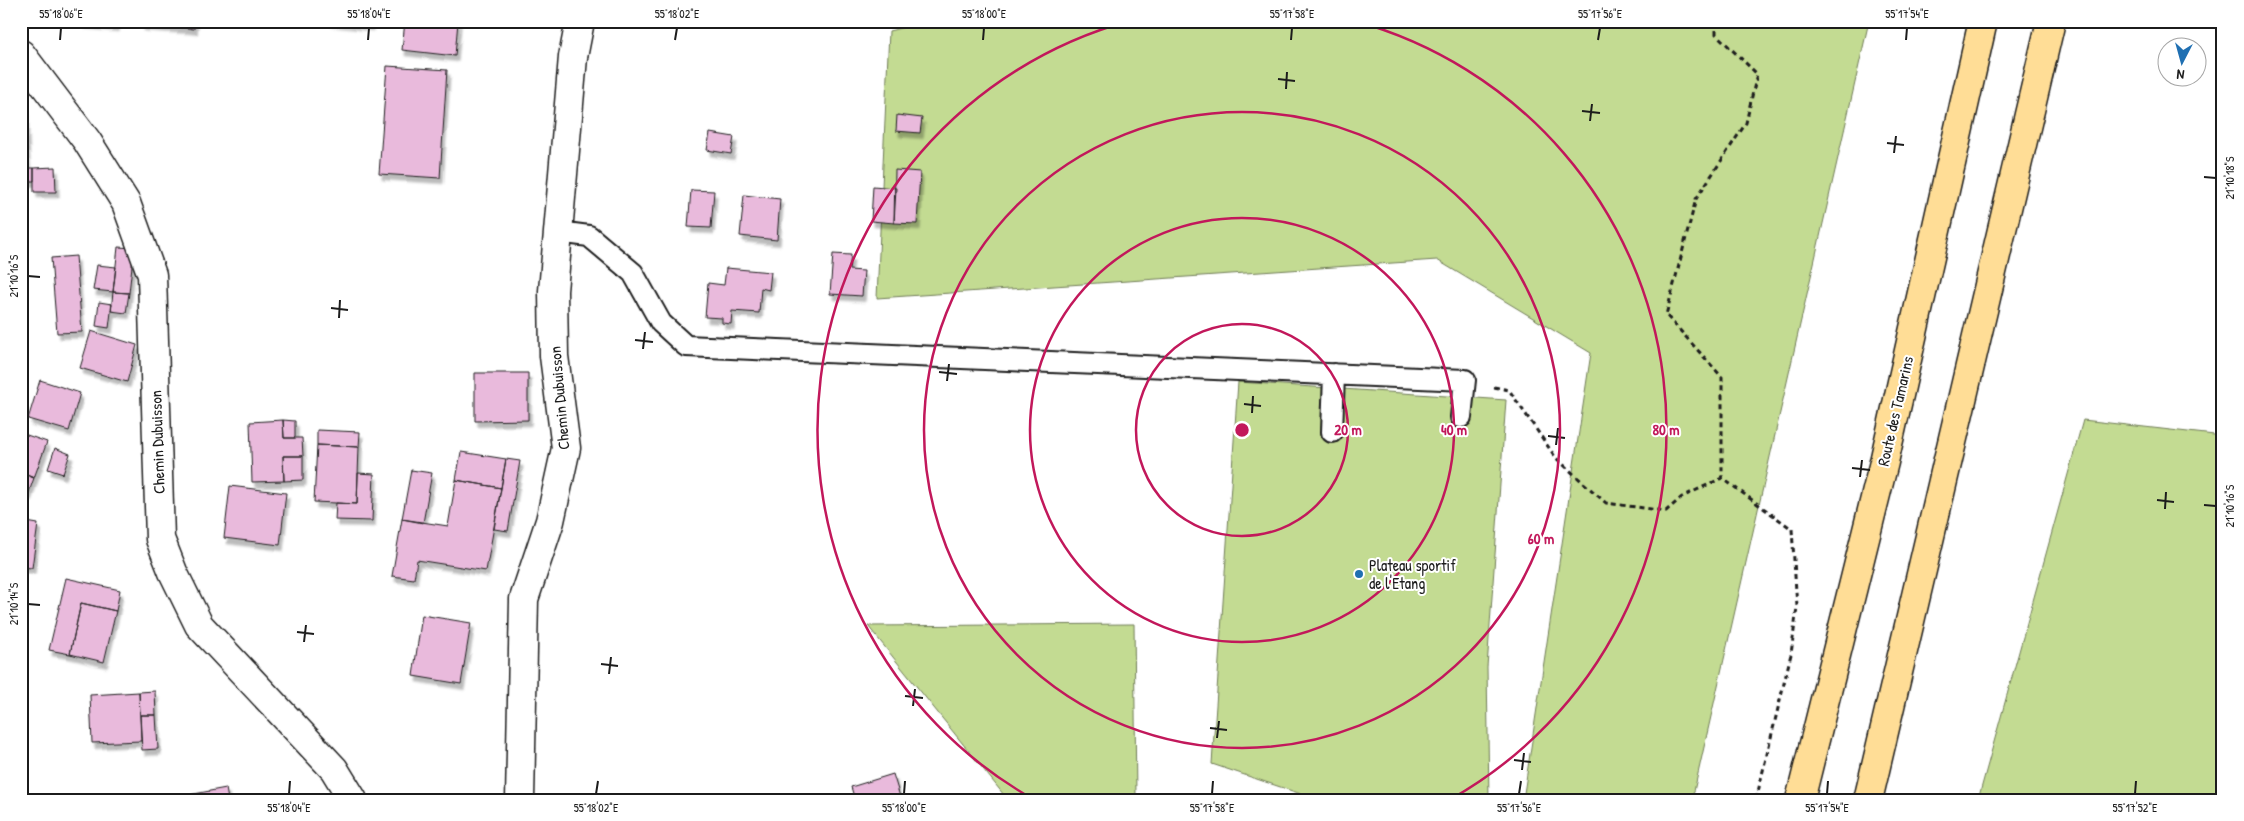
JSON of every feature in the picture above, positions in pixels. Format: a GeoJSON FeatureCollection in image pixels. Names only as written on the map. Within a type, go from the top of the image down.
{"type":"FeatureCollection","features":[{"type":"Feature","properties":{"kind":"highway","name":"Route des Tamarins"},"geometry":{"type":"LineString","coordinates":[[1800,800],[1884,462],[1983,21]]}},
{"type":"Feature","properties":{"kind":"highway"},"geometry":{"type":"LineString","coordinates":[[1868,800],[2051,21]]}},
{"type":"Feature","properties":{"kind":"main road","name":"Chemin Dubuisson"},"geometry":{"type":"LineString","coordinates":[[520,800],[524,599],[550,520],[566,448],[554,356],[553,291],[573,57],[580,21]]}},
{"type":"Feature","properties":{"kind":"main road","name":"Chemin Dubuisson"},"geometry":{"type":"LineString","coordinates":[[21,54],[87,141],[126,203],[152,275],[160,539],[173,572],[199,625],[334,770],[353,800]]}},
{"type":"Feature","properties":{"kind":"lane"},"geometry":{"type":"LineString","coordinates":[[558,232],[589,236],[633,273],[661,323],[686,346],[1465,380],[1461,417]]}},
{"type":"Feature","properties":{"kind":"lane"},"geometry":{"type":"LineString","coordinates":[[1332,432],[1334,374]]}},
{"type":"Feature","properties":{"kind":"path"},"geometry":{"type":"LineString","coordinates":[[1716,21],[1716,34],[1757,74],[1746,123],[1696,199],[1666,316],[1722,377],[1722,478]]}},
{"type":"Feature","properties":{"kind":"path"},"geometry":{"type":"LineString","coordinates":[[1465,380],[1509,390],[1556,458],[1606,503],[1666,512],[1682,497],[1722,478]]}},
{"type":"Feature","properties":{"kind":"path"},"geometry":{"type":"LineString","coordinates":[[1722,478],[1792,529],[1797,607],[1791,654],[1756,800]]}},
{"type":"Feature","properties":{"kind":"green space"},"geometry":{"type":"Polygon","coordinates":[[[929,21],[1869,21],[1692,800],[1523,800],[1591,353],[1437,260],[877,298],[889,31],[929,21]]]}},
{"type":"Feature","properties":{"kind":"green space","name":"Plateau sportif de l'Etang"},"geometry":{"type":"Polygon","coordinates":[[[1238,382],[1506,400],[1487,667],[1489,800],[1319,800],[1212,764],[1238,382]]]}},
{"type":"Feature","properties":{"kind":"green space"},"geometry":{"type":"Polygon","coordinates":[[[2083,420],[2223,436],[2223,800],[1978,800],[2083,420]]]}},
{"type":"Feature","properties":{"kind":"green space"},"geometry":{"type":"Polygon","coordinates":[[[1134,624],[1136,796],[1198,800],[1008,800],[868,626],[1134,624]]]}},
{"type":"Feature","properties":{"kind":"building"},"geometry":{"type":"Polygon","coordinates":[[[82,21],[117,21],[116,26],[82,23],[82,21]]]}},
{"type":"Feature","properties":{"kind":"building"},"geometry":{"type":"Polygon","coordinates":[[[142,21],[187,21],[187,28],[141,25],[142,21]]]}},
{"type":"Feature","properties":{"kind":"building"},"geometry":{"type":"Polygon","coordinates":[[[187,21],[195,21],[194,29],[187,28],[187,21]]]}},
{"type":"Feature","properties":{"kind":"building"},"geometry":{"type":"Polygon","coordinates":[[[328,21],[358,21],[358,24],[328,21]]]}},
{"type":"Feature","properties":{"kind":"building"},"geometry":{"type":"Polygon","coordinates":[[[358,21],[371,21],[371,25],[358,24],[358,21]]]}},
{"type":"Feature","properties":{"kind":"building"},"geometry":{"type":"Polygon","coordinates":[[[405,21],[458,21],[455,56],[402,50],[405,21]]]}},
{"type":"Feature","properties":{"kind":"building"},"geometry":{"type":"Polygon","coordinates":[[[387,66],[447,70],[440,178],[379,174],[387,66]]]}},
{"type":"Feature","properties":{"kind":"building"},"geometry":{"type":"Polygon","coordinates":[[[21,88],[24,88],[28,181],[21,181],[21,88]]]}},
{"type":"Feature","properties":{"kind":"building"},"geometry":{"type":"Polygon","coordinates":[[[897,115],[922,118],[920,133],[896,131],[897,115]]]}},
{"type":"Feature","properties":{"kind":"building"},"geometry":{"type":"Polygon","coordinates":[[[710,133],[734,137],[731,154],[707,150],[710,133]]]}},
{"type":"Feature","properties":{"kind":"building"},"geometry":{"type":"Polygon","coordinates":[[[55,167],[56,192],[34,192],[34,168],[55,167]]]}},
{"type":"Feature","properties":{"kind":"building"},"geometry":{"type":"Polygon","coordinates":[[[27,168],[34,168],[34,181],[28,181],[27,168]]]}},
{"type":"Feature","properties":{"kind":"building"},"geometry":{"type":"Polygon","coordinates":[[[895,170],[920,172],[917,224],[894,223],[895,170]]]}},
{"type":"Feature","properties":{"kind":"building"},"geometry":{"type":"Polygon","coordinates":[[[873,186],[896,188],[894,223],[871,221],[873,186]]]}},
{"type":"Feature","properties":{"kind":"building"},"geometry":{"type":"Polygon","coordinates":[[[691,190],[714,191],[711,228],[688,227],[691,190]]]}},
{"type":"Feature","properties":{"kind":"building"},"geometry":{"type":"Polygon","coordinates":[[[744,195],[780,199],[777,240],[740,236],[744,195]]]}},
{"type":"Feature","properties":{"kind":"building"},"geometry":{"type":"Polygon","coordinates":[[[118,247],[134,248],[129,293],[113,292],[118,247]]]}},
{"type":"Feature","properties":{"kind":"building"},"geometry":{"type":"Polygon","coordinates":[[[833,254],[851,255],[849,270],[864,271],[862,296],[830,294],[833,254]]]}},
{"type":"Feature","properties":{"kind":"building"},"geometry":{"type":"Polygon","coordinates":[[[76,256],[82,332],[57,333],[51,258],[76,256]]]}},
{"type":"Feature","properties":{"kind":"building"},"geometry":{"type":"Polygon","coordinates":[[[97,265],[116,267],[113,292],[93,290],[97,265]]]}},
{"type":"Feature","properties":{"kind":"building"},"geometry":{"type":"Polygon","coordinates":[[[726,268],[771,272],[769,290],[761,288],[759,313],[732,311],[731,324],[722,323],[722,318],[705,317],[708,283],[724,285],[726,268]]]}},
{"type":"Feature","properties":{"kind":"building"},"geometry":{"type":"Polygon","coordinates":[[[113,292],[129,293],[126,313],[111,311],[113,292]]]}},
{"type":"Feature","properties":{"kind":"building"},"geometry":{"type":"Polygon","coordinates":[[[99,302],[112,304],[109,328],[96,326],[99,302]]]}},
{"type":"Feature","properties":{"kind":"building"},"geometry":{"type":"Polygon","coordinates":[[[91,331],[137,345],[127,382],[80,368],[91,331]]]}},
{"type":"Feature","properties":{"kind":"building"},"geometry":{"type":"Polygon","coordinates":[[[475,373],[528,373],[528,420],[475,421],[475,373]]]}},
{"type":"Feature","properties":{"kind":"building"},"geometry":{"type":"Polygon","coordinates":[[[40,380],[80,393],[69,431],[28,419],[40,380]]]}},
{"type":"Feature","properties":{"kind":"building"},"geometry":{"type":"Polygon","coordinates":[[[283,420],[295,421],[295,438],[284,438],[283,420]]]}},
{"type":"Feature","properties":{"kind":"building"},"geometry":{"type":"Polygon","coordinates":[[[283,420],[284,438],[302,438],[303,456],[283,456],[284,481],[252,482],[250,422],[283,420]]]}},
{"type":"Feature","properties":{"kind":"building"},"geometry":{"type":"Polygon","coordinates":[[[317,430],[360,432],[359,447],[317,445],[317,430]]]}},
{"type":"Feature","properties":{"kind":"building"},"geometry":{"type":"Polygon","coordinates":[[[21,433],[47,442],[34,478],[24,474],[21,481],[21,433]]]}},
{"type":"Feature","properties":{"kind":"building"},"geometry":{"type":"Polygon","coordinates":[[[317,445],[359,447],[357,504],[314,502],[317,445]]]}},
{"type":"Feature","properties":{"kind":"building"},"geometry":{"type":"Polygon","coordinates":[[[55,448],[70,454],[63,474],[48,469],[55,448]]]}},
{"type":"Feature","properties":{"kind":"building"},"geometry":{"type":"Polygon","coordinates":[[[461,452],[506,459],[501,488],[456,480],[461,452]]]}},
{"type":"Feature","properties":{"kind":"building"},"geometry":{"type":"Polygon","coordinates":[[[283,456],[303,456],[303,480],[284,481],[283,456]]]}},
{"type":"Feature","properties":{"kind":"building"},"geometry":{"type":"Polygon","coordinates":[[[506,459],[520,461],[508,531],[494,529],[506,459]]]}},
{"type":"Feature","properties":{"kind":"building"},"geometry":{"type":"Polygon","coordinates":[[[411,470],[432,473],[423,523],[402,519],[411,470]]]}},
{"type":"Feature","properties":{"kind":"building"},"geometry":{"type":"Polygon","coordinates":[[[358,473],[374,474],[372,521],[335,520],[336,503],[357,504],[358,473]]]}},
{"type":"Feature","properties":{"kind":"building"},"geometry":{"type":"Polygon","coordinates":[[[24,474],[34,478],[28,495],[21,493],[24,474]]]}},
{"type":"Feature","properties":{"kind":"building"},"geometry":{"type":"Polygon","coordinates":[[[456,480],[501,488],[486,571],[417,560],[414,579],[392,576],[402,519],[448,526],[456,480]]]}},
{"type":"Feature","properties":{"kind":"building"},"geometry":{"type":"Polygon","coordinates":[[[230,486],[286,493],[280,545],[224,538],[230,486]]]}},
{"type":"Feature","properties":{"kind":"building"},"geometry":{"type":"Polygon","coordinates":[[[21,521],[38,524],[32,568],[21,567],[21,521]]]}},
{"type":"Feature","properties":{"kind":"building"},"geometry":{"type":"Polygon","coordinates":[[[66,578],[120,590],[116,611],[81,603],[70,654],[49,650],[66,578]]]}},
{"type":"Feature","properties":{"kind":"building"},"geometry":{"type":"Polygon","coordinates":[[[81,603],[116,611],[104,662],[70,654],[81,603]]]}},
{"type":"Feature","properties":{"kind":"building"},"geometry":{"type":"Polygon","coordinates":[[[422,615],[471,623],[461,684],[413,676],[422,615]]]}},
{"type":"Feature","properties":{"kind":"building"},"geometry":{"type":"Polygon","coordinates":[[[155,691],[156,715],[140,715],[139,692],[155,691]]]}},
{"type":"Feature","properties":{"kind":"building"},"geometry":{"type":"Polygon","coordinates":[[[139,692],[141,741],[92,743],[90,695],[139,692]]]}},
{"type":"Feature","properties":{"kind":"building"},"geometry":{"type":"Polygon","coordinates":[[[140,715],[156,715],[158,749],[142,750],[140,715]]]}},
{"type":"Feature","properties":{"kind":"building"},"geometry":{"type":"Polygon","coordinates":[[[893,774],[901,800],[855,800],[851,787],[893,774]]]}},
{"type":"Feature","properties":{"kind":"building"},"geometry":{"type":"Polygon","coordinates":[[[226,788],[228,800],[184,800],[183,796],[226,788]]]}},
{"type":"Feature","properties":{"kind":"place","name":"Plateau sportif de l'Etang"},"geometry":{"type":"Point","coordinates":[1359,574]}}]}
